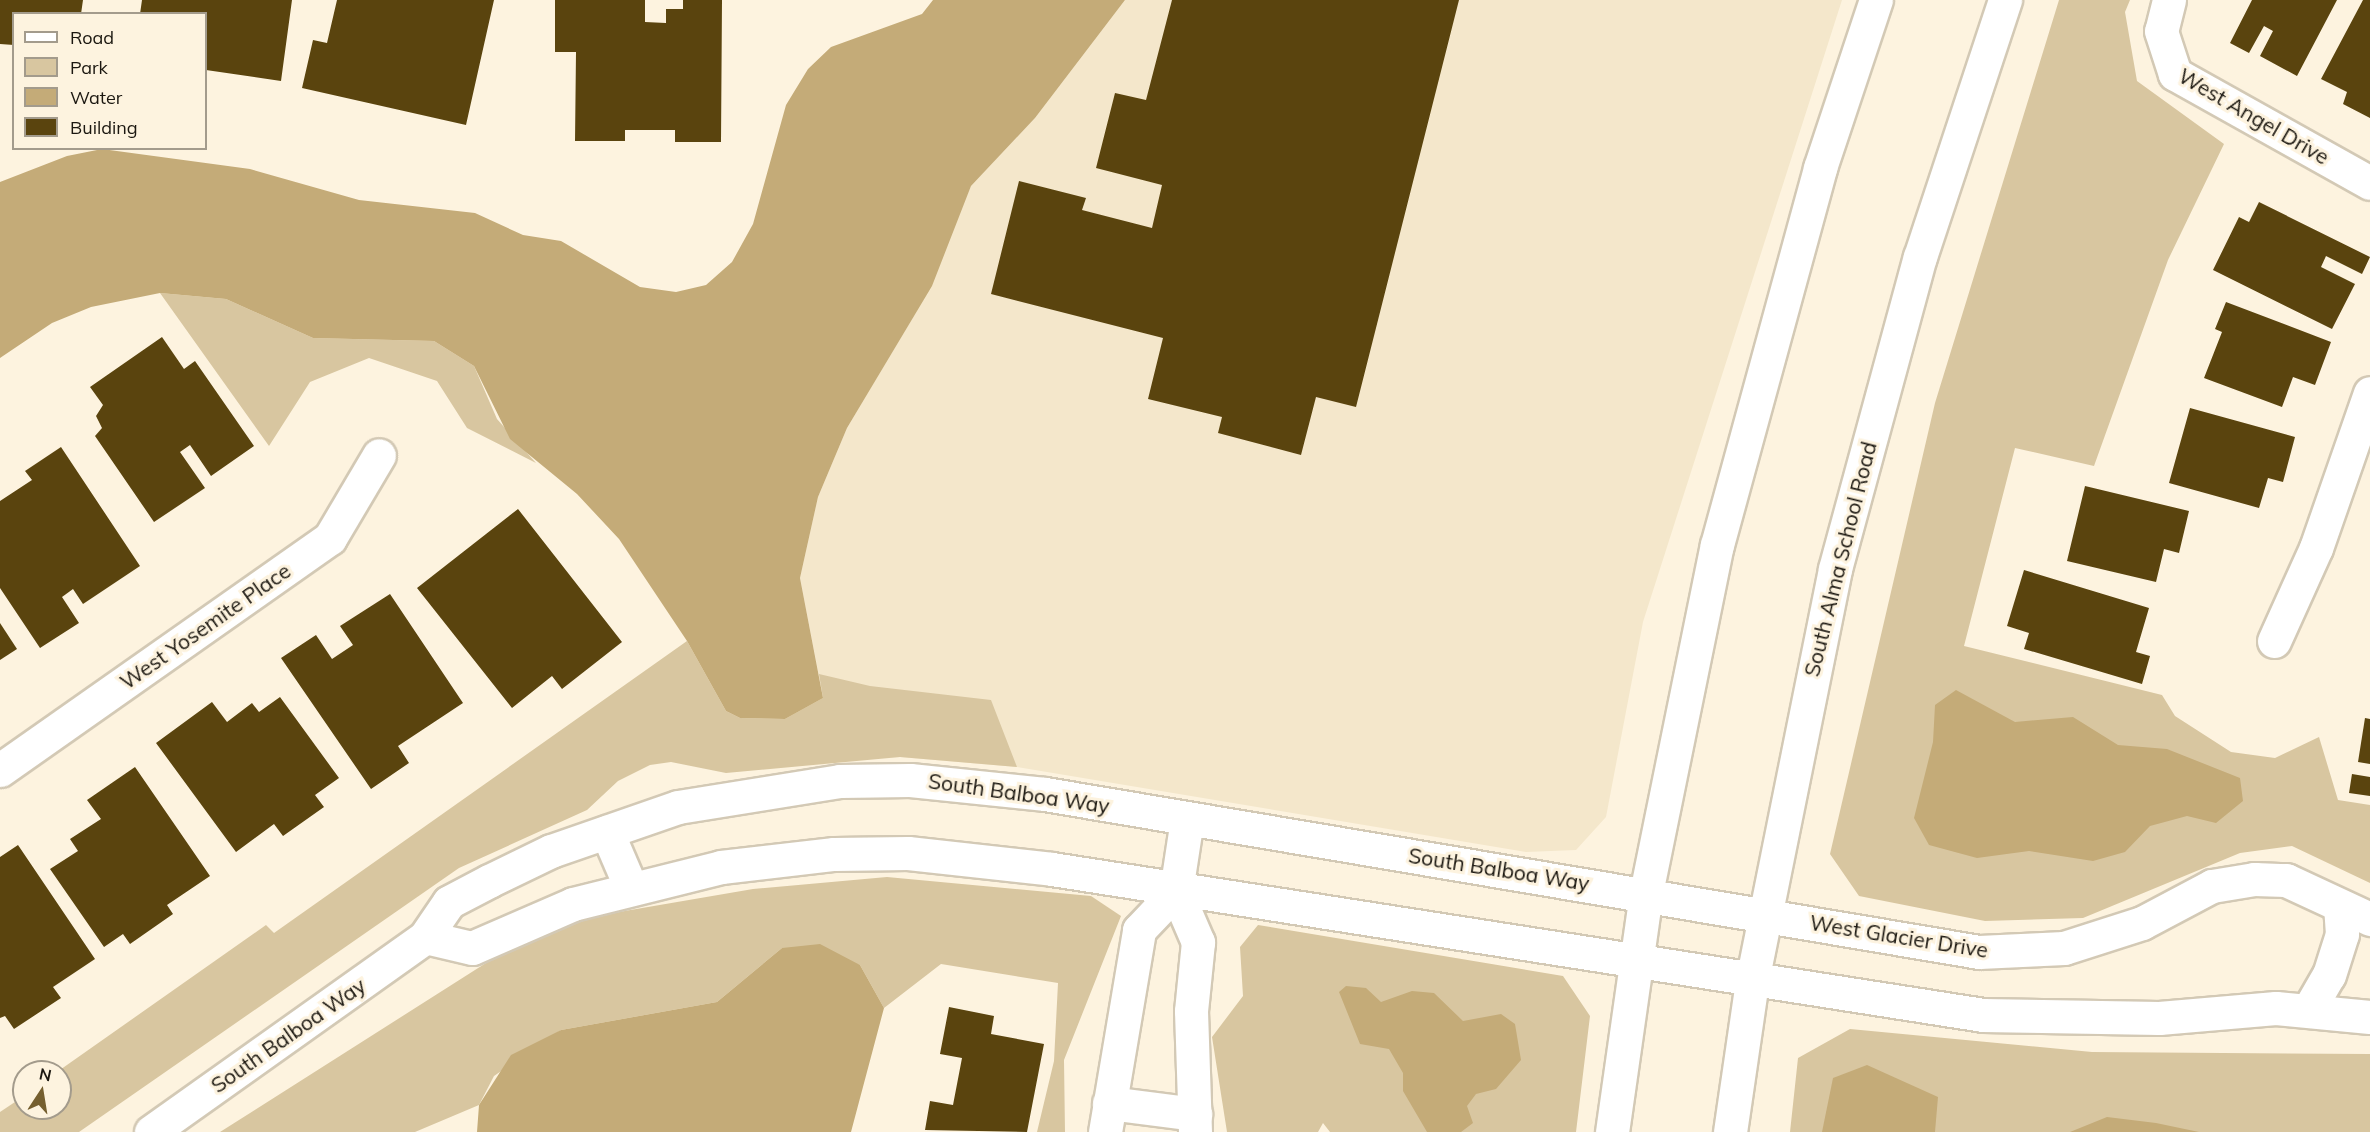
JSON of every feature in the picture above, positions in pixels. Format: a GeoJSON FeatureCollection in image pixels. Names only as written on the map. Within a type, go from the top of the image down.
{"type":"FeatureCollection","features":[{"type":"Feature","properties":{"kind":"street"},"geometry":{"type":"LineString","coordinates":[[1612,1132],[1646,893],[1717,545],[1820,168],[1876,0]]}},
{"type":"Feature","properties":{"kind":"street","name":"South Alma School Road"},"geometry":{"type":"LineString","coordinates":[[1730,1132],[1752,981],[1810,677],[1859,477],[1945,175],[2005,0]]}},
{"type":"Feature","properties":{"kind":"street","name":"West Angel Drive"},"geometry":{"type":"LineString","coordinates":[[2169,0],[2161,31],[2175,74],[2370,183]]}},
{"type":"Feature","properties":{"kind":"street"},"geometry":{"type":"LineString","coordinates":[[2274,641],[2316,548],[2370,393]]}},
{"type":"Feature","properties":{"kind":"street","name":"West Yosemite Place"},"geometry":{"type":"LineString","coordinates":[[0,770],[330,538],[379,455]]}},
{"type":"Feature","properties":{"kind":"street","name":"South Balboa Way"},"geometry":{"type":"LineString","coordinates":[[151,1132],[425,937],[449,902],[531,860],[678,807],[766,791],[910,780],[983,784],[1646,893],[1766,915]]}},
{"type":"Feature","properties":{"kind":"street"},"geometry":{"type":"LineString","coordinates":[[1176,891],[1139,930],[1107,1118],[1195,1123],[1191,1011],[1198,942],[1176,891],[1187,819]]}},
{"type":"Feature","properties":{"kind":"street"},"geometry":{"type":"LineString","coordinates":[[607,832],[631,888]]}},
{"type":"Feature","properties":{"kind":"street"},"geometry":{"type":"LineString","coordinates":[[425,937],[472,948],[573,904],[631,888],[776,859],[908,852],[1052,868],[1176,891],[1898,1006],[2035,1019],[2309,1009],[2370,1017]]}},
{"type":"Feature","properties":{"kind":"street","name":"West Glacier Drive"},"geometry":{"type":"LineString","coordinates":[[1766,915],[1979,952],[2064,948],[2142,923],[2211,886],[2254,879],[2286,880],[2370,919]]}},
{"type":"Feature","properties":{"kind":"street"},"geometry":{"type":"LineString","coordinates":[[2309,1009],[2329,975],[2342,934],[2340,906]]}},
{"type":"Feature","properties":{"kind":"shaded area"},"geometry":{"type":"Polygon","coordinates":[[[1125,0],[1842,0],[1643,622],[1606,817],[1576,850],[1526,852],[1017,767],[900,757],[835,760],[785,719],[823,697],[800,578],[818,497],[847,428],[915,314],[971,186],[1035,118],[1125,0]]]}},
{"type":"Feature","properties":{"kind":"green space"},"geometry":{"type":"Polygon","coordinates":[[[2059,0],[2130,0],[2125,12],[2137,81],[2224,144],[2168,260],[2094,466],[2015,448],[1964,646],[2162,695],[2175,716],[2231,752],[2275,758],[2319,737],[2338,800],[2370,805],[2370,883],[2292,846],[2240,853],[2083,918],[1985,921],[1859,896],[1830,854],[1935,403],[2059,0]]]}},
{"type":"Feature","properties":{"kind":"green space"},"geometry":{"type":"Polygon","coordinates":[[[160,293],[226,299],[313,338],[434,341],[474,366],[497,419],[536,463],[467,428],[437,381],[369,358],[310,382],[269,446],[160,293]]]}},
{"type":"Feature","properties":{"kind":"green space"},"geometry":{"type":"Polygon","coordinates":[[[687,641],[726,711],[740,718],[785,719],[823,698],[819,674],[870,686],[991,700],[1017,767],[900,757],[726,773],[671,762],[650,765],[618,781],[587,810],[459,868],[79,1132],[0,1132],[0,1112],[12,1104],[12,1120],[72,1120],[72,1061],[266,925],[274,933],[687,641]]]}},
{"type":"Feature","properties":{"kind":"green space"},"geometry":{"type":"Polygon","coordinates":[[[887,877],[1091,896],[1121,916],[1064,1060],[1065,1132],[1037,1132],[1054,1061],[1058,983],[941,964],[884,1008],[860,965],[782,948],[717,1002],[561,1030],[494,1076],[479,1105],[415,1132],[220,1132],[516,944],[578,919],[753,889],[887,877]]]}},
{"type":"Feature","properties":{"kind":"green space"},"geometry":{"type":"Polygon","coordinates":[[[1258,925],[1563,976],[1590,1016],[1576,1132],[1330,1132],[1323,1123],[1318,1132],[1227,1132],[1212,1037],[1243,996],[1240,947],[1258,925]]]}},
{"type":"Feature","properties":{"kind":"green space"},"geometry":{"type":"Polygon","coordinates":[[[1850,1029],[2092,1052],[2370,1054],[2370,1132],[1790,1132],[1798,1058],[1850,1029]]]}},
{"type":"Feature","properties":{"kind":"water"},"geometry":{"type":"Polygon","coordinates":[[[933,0],[1125,0],[1035,118],[971,186],[932,286],[847,428],[818,497],[800,578],[823,698],[785,719],[740,718],[726,711],[687,641],[619,539],[577,494],[510,439],[474,366],[434,341],[313,338],[226,299],[160,293],[91,307],[52,323],[0,358],[0,182],[67,156],[97,150],[250,169],[359,200],[475,213],[523,235],[561,241],[640,287],[676,292],[706,285],[732,262],[753,224],[786,105],[808,69],[831,47],[922,14],[933,0]]]}},
{"type":"Feature","properties":{"kind":"water"},"geometry":{"type":"Polygon","coordinates":[[[1956,690],[2015,722],[2073,717],[2118,745],[2167,749],[2240,778],[2243,801],[2216,823],[2187,816],[2150,826],[2125,852],[2093,861],[2029,851],[1977,858],[1929,845],[1914,818],[1933,742],[1935,705],[1956,690]]]}},
{"type":"Feature","properties":{"kind":"water"},"geometry":{"type":"Polygon","coordinates":[[[820,944],[860,965],[884,1008],[851,1132],[477,1132],[479,1105],[511,1055],[561,1030],[717,1002],[782,948],[820,944]]]}},
{"type":"Feature","properties":{"kind":"water"},"geometry":{"type":"Polygon","coordinates":[[[1346,986],[1366,988],[1381,1002],[1412,991],[1434,993],[1463,1021],[1501,1014],[1515,1024],[1521,1060],[1496,1089],[1476,1094],[1467,1106],[1473,1123],[1461,1132],[1427,1132],[1403,1091],[1403,1073],[1389,1049],[1360,1044],[1339,992],[1346,986]]]}},
{"type":"Feature","properties":{"kind":"water"},"geometry":{"type":"Polygon","coordinates":[[[1867,1065],[1938,1097],[1935,1132],[1822,1132],[1833,1078],[1867,1065]]]}},
{"type":"Feature","properties":{"kind":"water"},"geometry":{"type":"Polygon","coordinates":[[[2107,1117],[2156,1123],[2199,1132],[2070,1132],[2107,1117]]]}},
{"type":"Feature","properties":{"kind":"building"},"geometry":{"type":"Polygon","coordinates":[[[0,0],[83,0],[81,12],[12,12],[12,45],[0,44],[0,0]]]}},
{"type":"Feature","properties":{"kind":"building"},"geometry":{"type":"Polygon","coordinates":[[[142,0],[292,0],[281,81],[207,70],[207,12],[140,12],[142,0]]]}},
{"type":"Feature","properties":{"kind":"building"},"geometry":{"type":"Polygon","coordinates":[[[337,0],[494,0],[466,125],[302,88],[313,40],[327,43],[337,0]]]}},
{"type":"Feature","properties":{"kind":"building"},"geometry":{"type":"Polygon","coordinates":[[[555,0],[645,0],[645,22],[666,23],[666,9],[683,9],[683,0],[722,0],[721,142],[675,142],[675,130],[625,130],[625,141],[575,141],[576,52],[555,52],[555,0]]]}},
{"type":"Feature","properties":{"kind":"building"},"geometry":{"type":"Polygon","coordinates":[[[1172,0],[1459,0],[1356,407],[1316,397],[1301,455],[1218,433],[1222,417],[1148,399],[1163,338],[991,294],[1019,181],[1086,198],[1082,210],[1152,228],[1162,185],[1096,168],[1115,93],[1146,100],[1172,0]]]}},
{"type":"Feature","properties":{"kind":"building"},"geometry":{"type":"Polygon","coordinates":[[[2252,0],[2337,0],[2297,76],[2260,56],[2273,31],[2264,26],[2249,53],[2230,43],[2252,0]]]}},
{"type":"Feature","properties":{"kind":"building"},"geometry":{"type":"Polygon","coordinates":[[[2363,0],[2370,0],[2370,118],[2343,104],[2347,92],[2321,79],[2363,0]]]}},
{"type":"Feature","properties":{"kind":"building"},"geometry":{"type":"Polygon","coordinates":[[[2259,202],[2370,257],[2362,274],[2326,256],[2321,267],[2355,284],[2332,329],[2213,270],[2239,217],[2249,222],[2259,202]]]}},
{"type":"Feature","properties":{"kind":"building"},"geometry":{"type":"Polygon","coordinates":[[[2226,302],[2331,342],[2315,385],[2293,377],[2282,407],[2204,378],[2222,332],[2215,329],[2226,302]]]}},
{"type":"Feature","properties":{"kind":"building"},"geometry":{"type":"Polygon","coordinates":[[[162,337],[184,369],[195,361],[254,446],[211,476],[190,445],[180,452],[205,488],[154,522],[95,436],[102,428],[96,416],[103,405],[90,387],[162,337]]]}},
{"type":"Feature","properties":{"kind":"building"},"geometry":{"type":"Polygon","coordinates":[[[2190,408],[2295,437],[2283,482],[2268,478],[2259,508],[2169,483],[2190,408]]]}},
{"type":"Feature","properties":{"kind":"building"},"geometry":{"type":"Polygon","coordinates":[[[61,447],[140,566],[83,604],[73,589],[62,597],[79,623],[40,648],[0,588],[0,501],[32,480],[25,471],[61,447]]]}},
{"type":"Feature","properties":{"kind":"building"},"geometry":{"type":"Polygon","coordinates":[[[2085,486],[2189,511],[2179,553],[2164,549],[2156,582],[2067,561],[2085,486]]]}},
{"type":"Feature","properties":{"kind":"building"},"geometry":{"type":"Polygon","coordinates":[[[518,509],[622,642],[562,689],[552,676],[512,708],[417,588],[518,509]]]}},
{"type":"Feature","properties":{"kind":"building"},"geometry":{"type":"Polygon","coordinates":[[[2024,570],[2149,608],[2136,652],[2150,656],[2142,684],[2024,649],[2029,633],[2007,626],[2024,570]]]}},
{"type":"Feature","properties":{"kind":"building"},"geometry":{"type":"Polygon","coordinates":[[[390,594],[463,703],[398,746],[409,763],[371,789],[281,658],[316,635],[332,659],[353,645],[340,626],[390,594]]]}},
{"type":"Feature","properties":{"kind":"building"},"geometry":{"type":"Polygon","coordinates":[[[0,623],[17,649],[0,660],[0,623]]]}},
{"type":"Feature","properties":{"kind":"building"},"geometry":{"type":"Polygon","coordinates":[[[280,697],[339,778],[315,795],[324,807],[283,836],[274,824],[236,852],[156,743],[212,702],[227,722],[252,703],[259,712],[280,697]]]}},
{"type":"Feature","properties":{"kind":"building"},"geometry":{"type":"Polygon","coordinates":[[[2365,718],[2370,719],[2370,764],[2358,762],[2365,718]]]}},
{"type":"Feature","properties":{"kind":"building"},"geometry":{"type":"Polygon","coordinates":[[[135,767],[210,876],[167,905],[173,914],[130,944],[123,934],[104,947],[50,869],[78,851],[70,839],[101,819],[87,800],[135,767]]]}},
{"type":"Feature","properties":{"kind":"building"},"geometry":{"type":"Polygon","coordinates":[[[2352,774],[2370,777],[2370,796],[2349,793],[2352,774]]]}},
{"type":"Feature","properties":{"kind":"building"},"geometry":{"type":"Polygon","coordinates":[[[18,845],[95,959],[53,987],[61,998],[14,1029],[5,1016],[0,1018],[0,857],[18,845]]]}},
{"type":"Feature","properties":{"kind":"building"},"geometry":{"type":"Polygon","coordinates":[[[949,1007],[994,1016],[991,1034],[1044,1044],[1027,1132],[925,1130],[930,1101],[953,1105],[962,1058],[940,1054],[949,1007]]]}}]}
